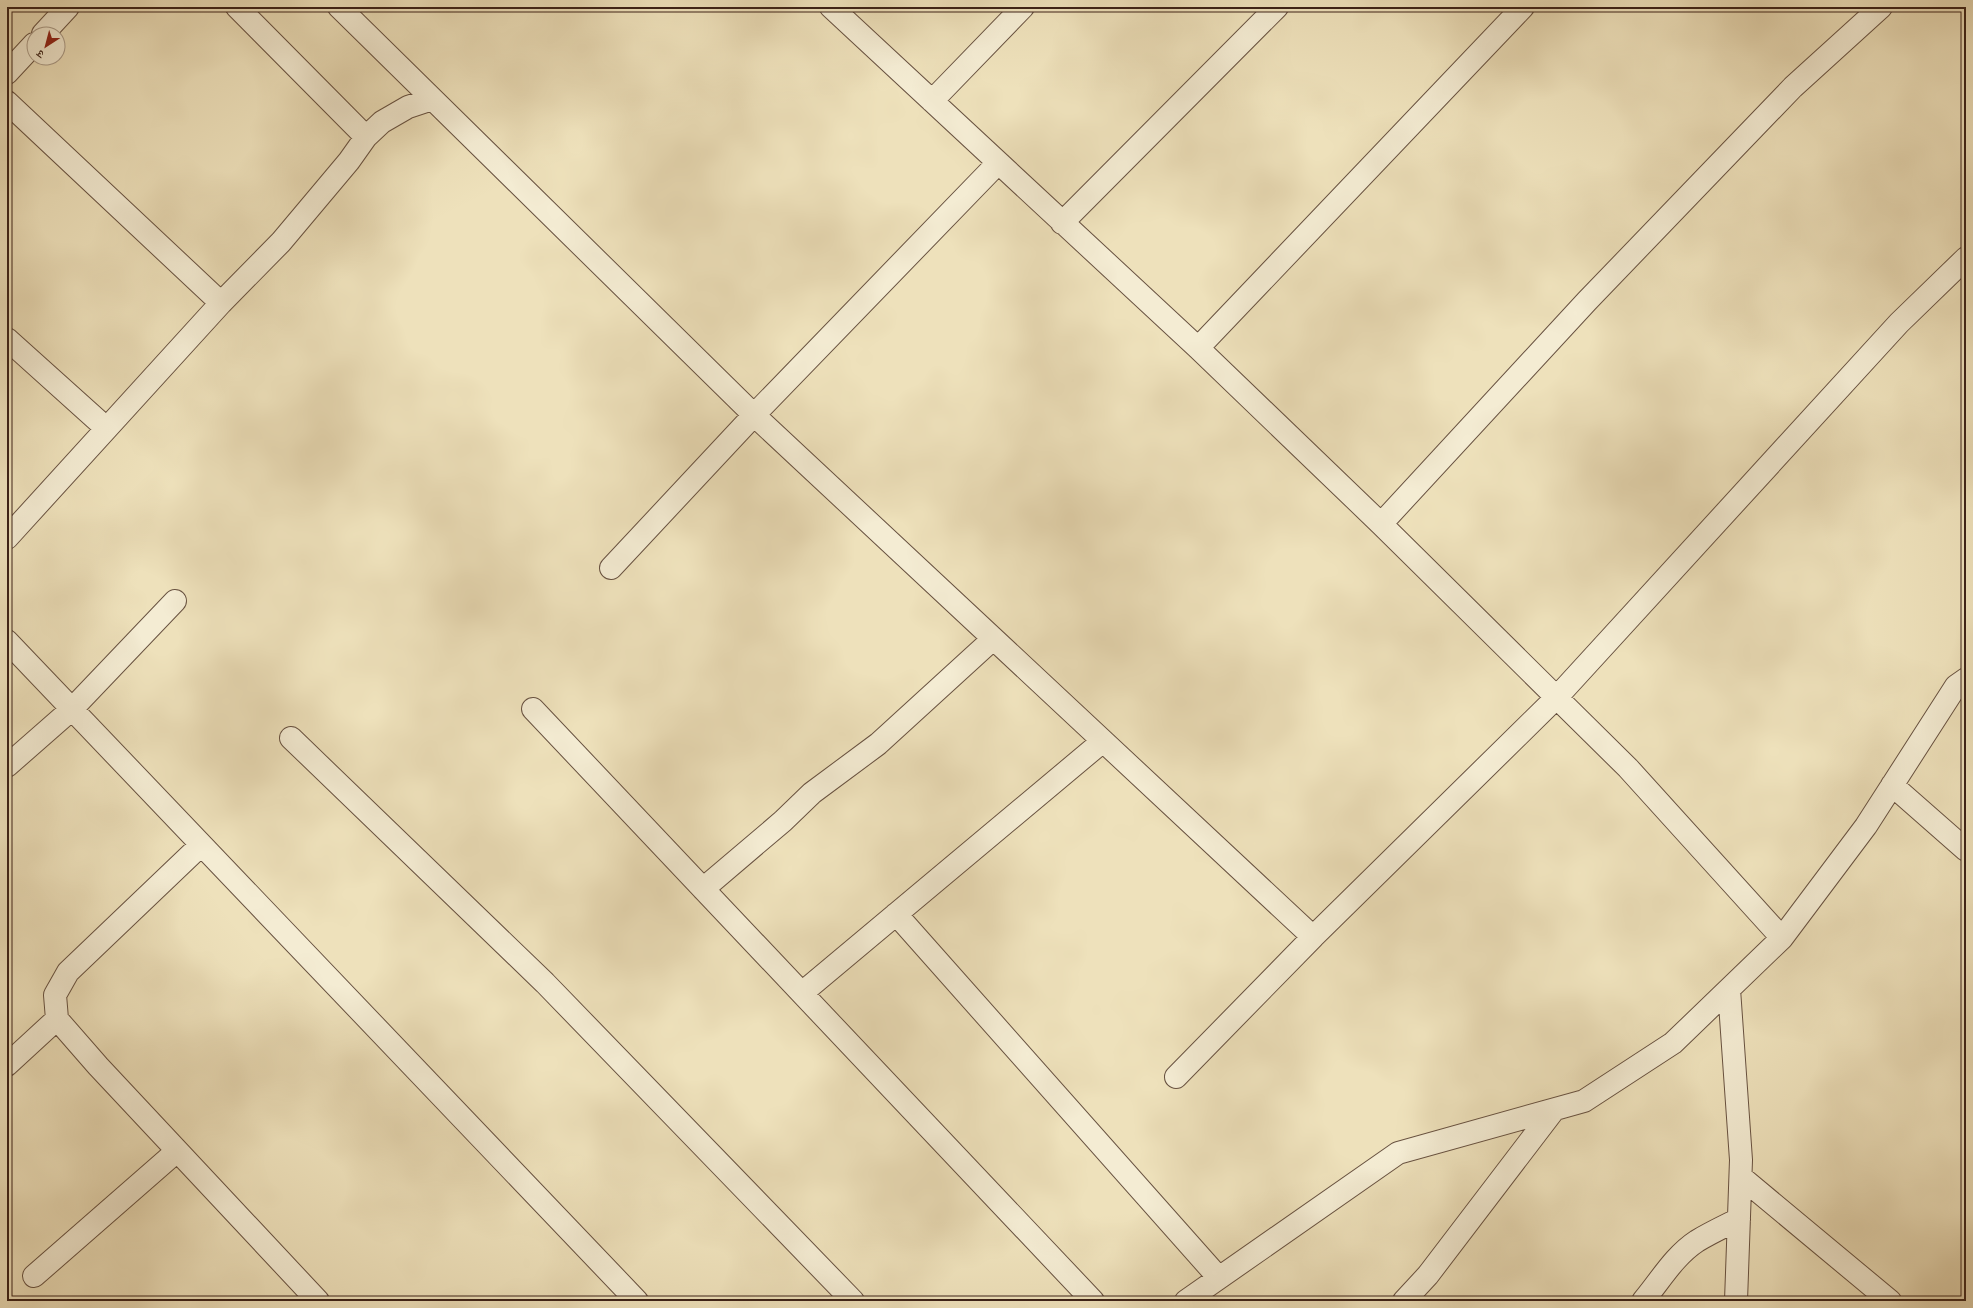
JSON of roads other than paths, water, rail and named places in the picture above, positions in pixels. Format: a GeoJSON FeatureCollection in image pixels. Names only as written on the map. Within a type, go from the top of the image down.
{"type":"FeatureCollection","features":[{"type":"Feature","properties":{"kind":"street"},"geometry":{"type":"LineString","coordinates":[[50,26],[68,7]]}},
{"type":"Feature","properties":{"kind":"street"},"geometry":{"type":"LineString","coordinates":[[237,7],[366,137]]}},
{"type":"Feature","properties":{"kind":"street"},"geometry":{"type":"LineString","coordinates":[[339,7],[754,415],[1312,937]]}},
{"type":"Feature","properties":{"kind":"street"},"geometry":{"type":"LineString","coordinates":[[831,7],[1198,348],[1381,524],[1628,768],[1782,938]]}},
{"type":"Feature","properties":{"kind":"street"},"geometry":{"type":"LineString","coordinates":[[932,101],[1023,7]]}},
{"type":"Feature","properties":{"kind":"street"},"geometry":{"type":"LineString","coordinates":[[1062,223],[1277,7]]}},
{"type":"Feature","properties":{"kind":"street"},"geometry":{"type":"LineString","coordinates":[[1198,348],[1523,7]]}},
{"type":"Feature","properties":{"kind":"street"},"geometry":{"type":"LineString","coordinates":[[1381,524],[1587,301],[1794,86],[1881,7]]}},
{"type":"Feature","properties":{"kind":"street"},"geometry":{"type":"LineString","coordinates":[[7,73],[26,53]]}},
{"type":"Feature","properties":{"kind":"street"},"geometry":{"type":"LineString","coordinates":[[7,538],[221,303],[281,242],[349,161],[366,137],[382,122],[408,107],[432,99]]}},
{"type":"Feature","properties":{"kind":"street"},"geometry":{"type":"LineString","coordinates":[[7,102],[221,303]]}},
{"type":"Feature","properties":{"kind":"street"},"geometry":{"type":"LineString","coordinates":[[611,568],[754,415],[998,163]]}},
{"type":"Feature","properties":{"kind":"street"},"geometry":{"type":"LineString","coordinates":[[1176,1077],[1312,937],[1556,697],[1899,323],[1966,258]]}},
{"type":"Feature","properties":{"kind":"street"},"geometry":{"type":"LineString","coordinates":[[7,339],[106,428]]}},
{"type":"Feature","properties":{"kind":"street"},"geometry":{"type":"LineString","coordinates":[[7,766],[72,709],[175,602]]}},
{"type":"Feature","properties":{"kind":"street"},"geometry":{"type":"LineString","coordinates":[[703,889],[783,821],[812,793],[878,744],[993,639]]}},
{"type":"Feature","properties":{"kind":"street"},"geometry":{"type":"LineString","coordinates":[[7,641],[637,1301]]}},
{"type":"Feature","properties":{"kind":"street"},"geometry":{"type":"LineString","coordinates":[[1186,1301],[1398,1153],[1584,1101],[1673,1043],[1782,938],[1866,826],[1956,686],[1966,680]]}},
{"type":"Feature","properties":{"kind":"street"},"geometry":{"type":"LineString","coordinates":[[533,709],[1093,1301]]}},
{"type":"Feature","properties":{"kind":"street"},"geometry":{"type":"LineString","coordinates":[[291,738],[546,983],[853,1301]]}},
{"type":"Feature","properties":{"kind":"street"},"geometry":{"type":"LineString","coordinates":[[802,993],[1102,741]]}},
{"type":"Feature","properties":{"kind":"street"},"geometry":{"type":"LineString","coordinates":[[1892,785],[1966,850]]}},
{"type":"Feature","properties":{"kind":"street"},"geometry":{"type":"LineString","coordinates":[[201,845],[68,972],[55,995],[57,1019],[98,1066],[318,1301]]}},
{"type":"Feature","properties":{"kind":"street"},"geometry":{"type":"LineString","coordinates":[[896,914],[1219,1278]]}},
{"type":"Feature","properties":{"kind":"street"},"geometry":{"type":"LineString","coordinates":[[1729,989],[1740,1177],[1736,1301]]}},
{"type":"Feature","properties":{"kind":"street"},"geometry":{"type":"LineString","coordinates":[[7,1065],[57,1019]]}},
{"type":"Feature","properties":{"kind":"street"},"geometry":{"type":"LineString","coordinates":[[1404,1301],[1428,1275],[1553,1110]]}},
{"type":"Feature","properties":{"kind":"street"},"geometry":{"type":"LineString","coordinates":[[34,1276],[177,1151]]}},
{"type":"Feature","properties":{"kind":"street"},"geometry":{"type":"LineString","coordinates":[[1740,1177],[1890,1301]]}},
{"type":"Feature","properties":{"kind":"street"},"geometry":{"type":"LineString","coordinates":[[1643,1301],[1669,1266],[1684,1252],[1697,1241],[1739,1219]]}}]}
